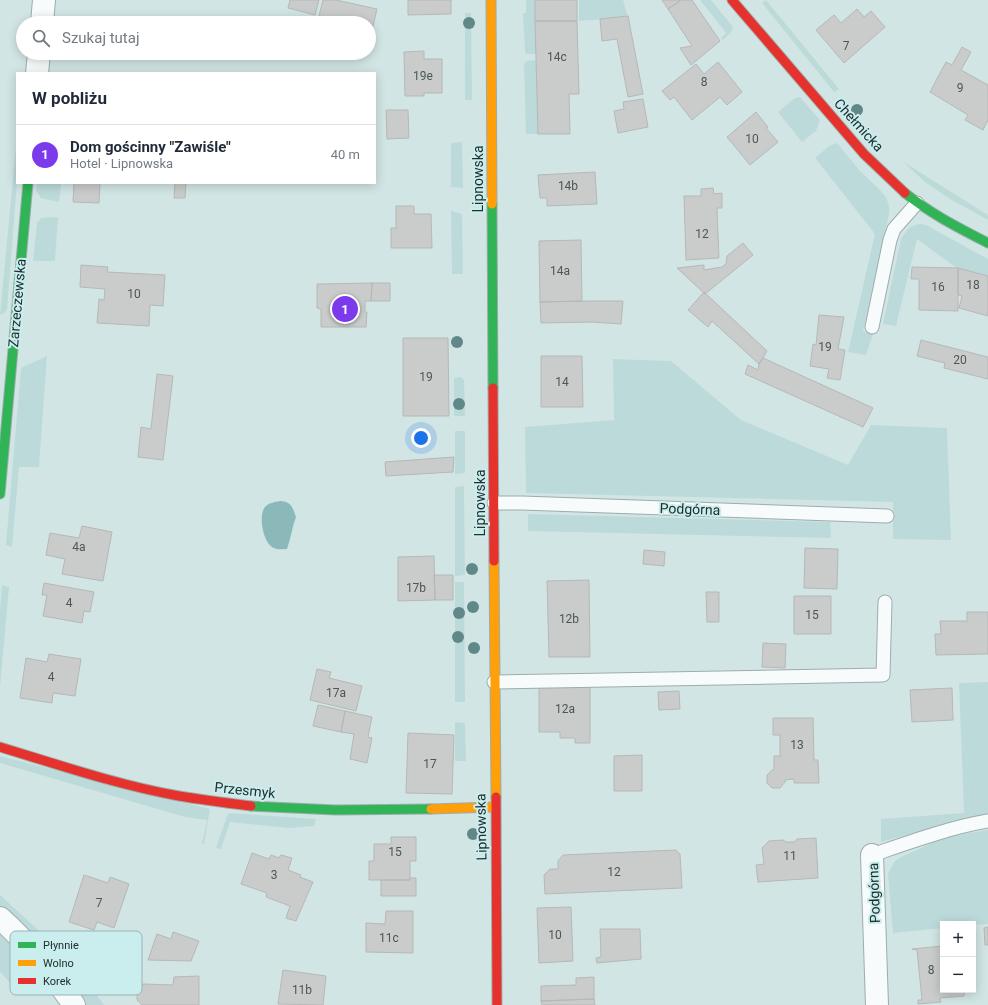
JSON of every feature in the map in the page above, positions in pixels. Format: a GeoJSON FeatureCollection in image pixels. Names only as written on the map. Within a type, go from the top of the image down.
{"type":"FeatureCollection","features":[{"type":"Feature","properties":{"kind":"street"},"geometry":{"type":"LineString","coordinates":[[43,16],[44,0]]}},
{"type":"Feature","properties":{"kind":"street","name":"Lipnowska"},"geometry":{"type":"LineString","coordinates":[[491,0],[497,1005]]}},
{"type":"Feature","properties":{"kind":"street","name":"Chełmicka"},"geometry":{"type":"LineString","coordinates":[[732,0],[864,154],[917,203],[942,220],[988,243]]}},
{"type":"Feature","properties":{"kind":"street"},"geometry":{"type":"LineString","coordinates":[[37,72],[38,60]]}},
{"type":"Feature","properties":{"kind":"street","name":"Zarzeczewska"},"geometry":{"type":"LineString","coordinates":[[0,494],[28,184]]}},
{"type":"Feature","properties":{"kind":"street","name":"Przesmyk"},"geometry":{"type":"LineString","coordinates":[[0,747],[138,787],[179,796],[227,803],[313,809],[495,807]]}},
{"type":"Feature","properties":{"kind":"street","name":"Podgórna"},"geometry":{"type":"LineString","coordinates":[[872,855],[877,1005]]}},
{"type":"Feature","properties":{"kind":"street"},"geometry":{"type":"LineString","coordinates":[[0,918],[14,931]]}},
{"type":"Feature","properties":{"kind":"street"},"geometry":{"type":"LineString","coordinates":[[66,995],[74,1005]]}},
{"type":"Feature","properties":{"kind":"lane"},"geometry":{"type":"LineString","coordinates":[[872,327],[890,240],[894,229],[917,203]]}},
{"type":"Feature","properties":{"kind":"lane","name":"Podgórna"},"geometry":{"type":"LineString","coordinates":[[494,503],[522,502],[887,516]]}},
{"type":"Feature","properties":{"kind":"lane"},"geometry":{"type":"LineString","coordinates":[[494,682],[883,675],[885,602]]}},
{"type":"Feature","properties":{"kind":"lane","name":"Podgórna"},"geometry":{"type":"LineString","coordinates":[[872,855],[932,834],[988,821]]}},
{"type":"Feature","properties":{"kind":"shaded area"},"geometry":{"type":"Polygon","coordinates":[[[526,0],[535,0],[537,54],[526,54],[525,52],[523,13],[526,13],[526,0]]]}},
{"type":"Feature","properties":{"kind":"shaded area"},"geometry":{"type":"Polygon","coordinates":[[[579,0],[623,0],[628,17],[579,21],[579,0]]]}},
{"type":"Feature","properties":{"kind":"shaded area"},"geometry":{"type":"Polygon","coordinates":[[[700,0],[711,0],[733,27],[732,31],[723,40],[721,38],[726,33],[700,0]]]}},
{"type":"Feature","properties":{"kind":"shaded area"},"geometry":{"type":"Polygon","coordinates":[[[766,0],[839,89],[834,92],[762,3],[766,0]]]}},
{"type":"Feature","properties":{"kind":"shaded area"},"geometry":{"type":"Polygon","coordinates":[[[465,13],[471,13],[472,100],[465,100],[465,13]]]}},
{"type":"Feature","properties":{"kind":"shaded area"},"geometry":{"type":"Polygon","coordinates":[[[537,60],[539,134],[526,134],[524,64],[527,61],[537,60]]]}},
{"type":"Feature","properties":{"kind":"shaded area"},"geometry":{"type":"Polygon","coordinates":[[[800,97],[820,120],[816,131],[802,142],[778,112],[795,98],[800,97]]]}},
{"type":"Feature","properties":{"kind":"shaded area"},"geometry":{"type":"Polygon","coordinates":[[[462,142],[463,188],[451,187],[451,143],[462,142]]]}},
{"type":"Feature","properties":{"kind":"shaded area"},"geometry":{"type":"Polygon","coordinates":[[[837,143],[861,172],[886,197],[889,206],[889,214],[863,331],[873,334],[866,355],[848,352],[875,234],[815,158],[829,146],[837,143]]]}},
{"type":"Feature","properties":{"kind":"shaded area"},"geometry":{"type":"Polygon","coordinates":[[[16,147],[17,184],[7,310],[0,315],[16,147]]]}},
{"type":"Feature","properties":{"kind":"shaded area"},"geometry":{"type":"Polygon","coordinates":[[[902,161],[988,215],[988,220],[950,199],[925,182],[902,161]]]}},
{"type":"Feature","properties":{"kind":"shaded area"},"geometry":{"type":"Polygon","coordinates":[[[37,184],[61,184],[59,202],[41,198],[36,190],[37,184]]]}},
{"type":"Feature","properties":{"kind":"shaded area"},"geometry":{"type":"Polygon","coordinates":[[[451,211],[462,214],[463,274],[452,274],[451,211]]]}},
{"type":"Feature","properties":{"kind":"shaded area"},"geometry":{"type":"Polygon","coordinates":[[[58,217],[55,261],[33,261],[37,223],[41,218],[58,217]]]}},
{"type":"Feature","properties":{"kind":"shaded area"},"geometry":{"type":"Polygon","coordinates":[[[920,224],[926,225],[988,259],[988,278],[958,269],[917,239],[896,326],[883,324],[901,239],[910,227],[920,224]]]}},
{"type":"Feature","properties":{"kind":"shaded area"},"geometry":{"type":"Polygon","coordinates":[[[47,356],[39,467],[19,467],[12,547],[6,545],[21,368],[47,356]]]}},
{"type":"Feature","properties":{"kind":"shaded area"},"geometry":{"type":"Polygon","coordinates":[[[613,359],[671,361],[741,420],[848,465],[871,425],[947,428],[951,540],[893,539],[893,502],[526,493],[525,427],[614,420],[613,359]]]}},
{"type":"Feature","properties":{"kind":"shaded area"},"geometry":{"type":"Polygon","coordinates":[[[461,377],[464,380],[465,416],[454,416],[454,378],[461,377]]]}},
{"type":"Feature","properties":{"kind":"shaded area"},"geometry":{"type":"Polygon","coordinates":[[[455,431],[465,431],[465,473],[455,474],[455,431]]]}},
{"type":"Feature","properties":{"kind":"shaded area"},"geometry":{"type":"Polygon","coordinates":[[[464,486],[465,575],[455,576],[455,487],[464,486]]]}},
{"type":"Feature","properties":{"kind":"shaded area"},"geometry":{"type":"Polygon","coordinates":[[[280,501],[287,502],[293,508],[296,517],[287,549],[277,549],[270,545],[264,535],[263,529],[262,516],[265,507],[280,501]]]}},
{"type":"Feature","properties":{"kind":"shaded area"},"geometry":{"type":"Polygon","coordinates":[[[528,514],[830,522],[831,538],[528,531],[528,514]]]}},
{"type":"Feature","properties":{"kind":"shaded area"},"geometry":{"type":"Polygon","coordinates":[[[455,582],[464,582],[465,702],[455,702],[455,582]]]}},
{"type":"Feature","properties":{"kind":"shaded area"},"geometry":{"type":"Polygon","coordinates":[[[2,585],[9,587],[0,687],[0,612],[2,585]]]}},
{"type":"Feature","properties":{"kind":"shaded area"},"geometry":{"type":"Polygon","coordinates":[[[988,682],[988,816],[965,819],[881,842],[881,819],[964,813],[959,683],[988,682]]]}},
{"type":"Feature","properties":{"kind":"shaded area"},"geometry":{"type":"Polygon","coordinates":[[[455,722],[465,723],[466,761],[455,761],[455,722]]]}},
{"type":"Feature","properties":{"kind":"shaded area"},"geometry":{"type":"Polygon","coordinates":[[[0,756],[210,809],[204,844],[202,844],[207,820],[185,817],[0,763],[0,756]]]}},
{"type":"Feature","properties":{"kind":"shaded area"},"geometry":{"type":"Polygon","coordinates":[[[229,813],[316,819],[314,826],[289,828],[230,822],[221,849],[216,848],[229,813]]]}},
{"type":"Feature","properties":{"kind":"shaded area"},"geometry":{"type":"Polygon","coordinates":[[[988,830],[988,924],[976,925],[976,921],[940,921],[940,928],[893,933],[888,874],[894,862],[901,857],[945,837],[988,830]]]}},
{"type":"Feature","properties":{"kind":"shaded area"},"geometry":{"type":"Polygon","coordinates":[[[0,895],[39,931],[25,931],[0,907],[0,895]]]}},
{"type":"Feature","properties":{"kind":"shaded area"},"geometry":{"type":"Polygon","coordinates":[[[0,932],[10,943],[10,983],[0,972],[0,932]]]}},
{"type":"Feature","properties":{"kind":"shaded area"},"geometry":{"type":"Polygon","coordinates":[[[79,995],[97,995],[104,1005],[86,1005],[79,995]]]}},
{"type":"Feature","properties":{"kind":"building"},"geometry":{"type":"Polygon","coordinates":[[[290,0],[319,0],[315,15],[288,8],[290,0]]]}},
{"type":"Feature","properties":{"kind":"building"},"geometry":{"type":"Polygon","coordinates":[[[323,0],[336,0],[377,9],[375,16],[319,16],[323,0]]]}},
{"type":"Feature","properties":{"kind":"building"},"geometry":{"type":"Polygon","coordinates":[[[408,0],[451,0],[451,14],[408,15],[408,0]]]}},
{"type":"Feature","properties":{"kind":"building"},"geometry":{"type":"Polygon","coordinates":[[[535,0],[577,0],[577,21],[535,21],[535,0]]]}},
{"type":"Feature","properties":{"kind":"building"},"geometry":{"type":"Polygon","coordinates":[[[662,0],[681,0],[668,9],[662,0]]]}},
{"type":"Feature","properties":{"kind":"building"},"geometry":{"type":"Polygon","coordinates":[[[681,0],[692,0],[720,41],[691,65],[680,48],[692,46],[668,9],[681,0]]]}},
{"type":"Feature","properties":{"kind":"building"},"geometry":{"type":"Polygon","coordinates":[[[857,9],[864,17],[871,11],[885,27],[844,63],[816,30],[834,15],[841,23],[857,9]]]}},
{"type":"Feature","properties":{"kind":"building"},"geometry":{"type":"Polygon","coordinates":[[[628,16],[643,94],[628,97],[617,39],[602,41],[600,19],[628,16]]]}},
{"type":"Feature","properties":{"kind":"building"},"geometry":{"type":"Polygon","coordinates":[[[535,21],[577,21],[579,94],[569,94],[570,134],[538,134],[535,21]]]}},
{"type":"Feature","properties":{"kind":"building"},"geometry":{"type":"Polygon","coordinates":[[[962,47],[971,52],[961,70],[988,85],[988,120],[983,130],[965,120],[968,115],[930,92],[946,62],[952,65],[962,47]]]}},
{"type":"Feature","properties":{"kind":"building"},"geometry":{"type":"Polygon","coordinates":[[[424,51],[424,59],[442,59],[442,93],[424,93],[424,96],[405,96],[404,52],[424,51]]]}},
{"type":"Feature","properties":{"kind":"building"},"geometry":{"type":"Polygon","coordinates":[[[718,62],[742,92],[727,105],[720,97],[692,120],[674,97],[670,100],[662,91],[696,64],[704,74],[718,62]]]}},
{"type":"Feature","properties":{"kind":"building"},"geometry":{"type":"Polygon","coordinates":[[[643,99],[648,127],[618,133],[614,111],[624,109],[623,102],[643,99]]]}},
{"type":"Feature","properties":{"kind":"building"},"geometry":{"type":"Polygon","coordinates":[[[386,110],[408,110],[409,138],[387,139],[386,110]]]}},
{"type":"Feature","properties":{"kind":"building"},"geometry":{"type":"Polygon","coordinates":[[[756,112],[768,127],[766,128],[778,142],[750,165],[727,137],[756,112]]]}},
{"type":"Feature","properties":{"kind":"building"},"geometry":{"type":"Polygon","coordinates":[[[595,172],[597,204],[547,206],[547,198],[540,198],[538,175],[595,172]]]}},
{"type":"Feature","properties":{"kind":"building"},"geometry":{"type":"Polygon","coordinates":[[[74,184],[100,184],[99,203],[73,202],[74,184]]]}},
{"type":"Feature","properties":{"kind":"building"},"geometry":{"type":"Polygon","coordinates":[[[175,184],[186,184],[185,198],[174,198],[175,184]]]}},
{"type":"Feature","properties":{"kind":"building"},"geometry":{"type":"Polygon","coordinates":[[[713,188],[714,194],[722,193],[722,208],[717,208],[719,258],[686,260],[684,196],[701,196],[701,189],[713,188]]]}},
{"type":"Feature","properties":{"kind":"building"},"geometry":{"type":"Polygon","coordinates":[[[396,206],[414,206],[414,214],[431,214],[432,248],[391,248],[391,228],[396,228],[396,206]]]}},
{"type":"Feature","properties":{"kind":"building"},"geometry":{"type":"Polygon","coordinates":[[[581,240],[582,301],[540,302],[539,241],[581,240]]]}},
{"type":"Feature","properties":{"kind":"building"},"geometry":{"type":"Polygon","coordinates":[[[743,243],[753,255],[705,294],[677,268],[704,265],[704,270],[722,267],[726,264],[727,256],[743,243]]]}},
{"type":"Feature","properties":{"kind":"building"},"geometry":{"type":"Polygon","coordinates":[[[81,265],[108,267],[107,272],[165,275],[163,306],[150,305],[149,326],[97,323],[99,299],[104,300],[105,289],[80,287],[81,265]]]}},
{"type":"Feature","properties":{"kind":"building"},"geometry":{"type":"Polygon","coordinates":[[[912,267],[958,268],[958,311],[919,310],[919,279],[911,279],[912,267]]]}},
{"type":"Feature","properties":{"kind":"building"},"geometry":{"type":"Polygon","coordinates":[[[958,268],[988,276],[988,316],[959,308],[962,296],[958,295],[958,268]]]}},
{"type":"Feature","properties":{"kind":"building"},"geometry":{"type":"Polygon","coordinates":[[[372,283],[371,301],[365,301],[365,312],[367,312],[366,327],[321,327],[321,309],[317,308],[317,284],[372,283]]]}},
{"type":"Feature","properties":{"kind":"building"},"geometry":{"type":"Polygon","coordinates":[[[372,283],[390,283],[390,301],[371,301],[372,283]]]}},
{"type":"Feature","properties":{"kind":"building"},"geometry":{"type":"Polygon","coordinates":[[[704,292],[767,351],[759,364],[712,321],[708,327],[688,310],[704,292]]]}},
{"type":"Feature","properties":{"kind":"building"},"geometry":{"type":"Polygon","coordinates":[[[623,301],[621,324],[592,322],[541,323],[540,302],[623,301]]]}},
{"type":"Feature","properties":{"kind":"building"},"geometry":{"type":"Polygon","coordinates":[[[819,315],[844,317],[838,349],[845,350],[840,380],[827,378],[829,369],[810,366],[813,344],[816,345],[819,315]]]}},
{"type":"Feature","properties":{"kind":"building"},"geometry":{"type":"Polygon","coordinates":[[[403,338],[448,338],[449,416],[403,416],[403,338]]]}},
{"type":"Feature","properties":{"kind":"building"},"geometry":{"type":"Polygon","coordinates":[[[921,340],[988,357],[988,379],[944,368],[945,363],[917,356],[921,340]]]}},
{"type":"Feature","properties":{"kind":"building"},"geometry":{"type":"Polygon","coordinates":[[[541,356],[582,356],[583,407],[541,407],[541,356]]]}},
{"type":"Feature","properties":{"kind":"building"},"geometry":{"type":"Polygon","coordinates":[[[763,358],[873,408],[863,427],[745,374],[748,365],[758,370],[759,364],[763,358]]]}},
{"type":"Feature","properties":{"kind":"building"},"geometry":{"type":"Polygon","coordinates":[[[157,374],[173,376],[163,460],[138,457],[141,427],[151,429],[157,374]]]}},
{"type":"Feature","properties":{"kind":"building"},"geometry":{"type":"Polygon","coordinates":[[[454,457],[453,472],[386,476],[385,462],[454,457]]]}},
{"type":"Feature","properties":{"kind":"building"},"geometry":{"type":"Polygon","coordinates":[[[82,526],[112,532],[103,581],[62,574],[65,559],[46,555],[50,533],[79,538],[82,526]]]}},
{"type":"Feature","properties":{"kind":"building"},"geometry":{"type":"Polygon","coordinates":[[[805,548],[838,549],[837,589],[804,588],[805,548]]]}},
{"type":"Feature","properties":{"kind":"building"},"geometry":{"type":"Polygon","coordinates":[[[644,550],[665,552],[664,566],[643,564],[644,550]]]}},
{"type":"Feature","properties":{"kind":"building"},"geometry":{"type":"Polygon","coordinates":[[[434,556],[435,600],[398,601],[398,557],[434,556]]]}},
{"type":"Feature","properties":{"kind":"building"},"geometry":{"type":"Polygon","coordinates":[[[434,575],[453,575],[453,600],[435,600],[434,575]]]}},
{"type":"Feature","properties":{"kind":"building"},"geometry":{"type":"Polygon","coordinates":[[[589,580],[590,657],[549,657],[547,581],[589,580]]]}},
{"type":"Feature","properties":{"kind":"building"},"geometry":{"type":"Polygon","coordinates":[[[44,583],[94,592],[90,612],[84,611],[82,623],[43,616],[47,595],[42,595],[44,583]]]}},
{"type":"Feature","properties":{"kind":"building"},"geometry":{"type":"Polygon","coordinates":[[[706,592],[719,592],[719,622],[707,622],[706,592]]]}},
{"type":"Feature","properties":{"kind":"building"},"geometry":{"type":"Polygon","coordinates":[[[794,596],[831,596],[831,634],[794,634],[794,596]]]}},
{"type":"Feature","properties":{"kind":"building"},"geometry":{"type":"Polygon","coordinates":[[[967,612],[988,612],[988,654],[936,655],[935,634],[941,634],[940,621],[967,621],[967,612]]]}},
{"type":"Feature","properties":{"kind":"building"},"geometry":{"type":"Polygon","coordinates":[[[763,643],[786,644],[785,668],[762,667],[763,643]]]}},
{"type":"Feature","properties":{"kind":"building"},"geometry":{"type":"Polygon","coordinates":[[[49,654],[81,659],[75,696],[53,693],[52,703],[20,698],[26,658],[47,662],[49,654]]]}},
{"type":"Feature","properties":{"kind":"building"},"geometry":{"type":"Polygon","coordinates":[[[317,669],[331,672],[329,678],[362,686],[356,711],[310,700],[317,669]]]}},
{"type":"Feature","properties":{"kind":"building"},"geometry":{"type":"Polygon","coordinates":[[[590,686],[590,743],[575,743],[575,738],[560,738],[560,732],[539,732],[539,687],[590,686]]]}},
{"type":"Feature","properties":{"kind":"building"},"geometry":{"type":"Polygon","coordinates":[[[952,688],[953,720],[912,722],[910,690],[952,688]]]}},
{"type":"Feature","properties":{"kind":"building"},"geometry":{"type":"Polygon","coordinates":[[[679,691],[680,709],[659,710],[658,692],[679,691]]]}},
{"type":"Feature","properties":{"kind":"building"},"geometry":{"type":"Polygon","coordinates":[[[318,705],[345,711],[341,732],[313,726],[318,705]]]}},
{"type":"Feature","properties":{"kind":"building"},"geometry":{"type":"Polygon","coordinates":[[[345,711],[372,717],[368,737],[372,738],[367,763],[350,759],[354,734],[341,732],[345,711]]]}},
{"type":"Feature","properties":{"kind":"building"},"geometry":{"type":"Polygon","coordinates":[[[773,718],[813,718],[814,760],[818,760],[819,783],[794,783],[794,779],[785,780],[780,788],[772,788],[767,783],[767,775],[774,770],[774,756],[780,756],[780,735],[773,735],[773,718]]]}},
{"type":"Feature","properties":{"kind":"building"},"geometry":{"type":"Polygon","coordinates":[[[408,733],[454,735],[452,794],[406,793],[408,733]]]}},
{"type":"Feature","properties":{"kind":"building"},"geometry":{"type":"Polygon","coordinates":[[[642,755],[642,791],[614,791],[614,756],[642,755]]]}},
{"type":"Feature","properties":{"kind":"building"},"geometry":{"type":"Polygon","coordinates":[[[391,837],[416,837],[416,861],[410,861],[410,880],[369,880],[369,861],[374,861],[374,844],[391,844],[391,837]]]}},
{"type":"Feature","properties":{"kind":"building"},"geometry":{"type":"Polygon","coordinates":[[[816,838],[818,878],[758,882],[756,865],[764,864],[762,848],[769,841],[783,840],[786,842],[794,842],[797,839],[816,838]]]}},
{"type":"Feature","properties":{"kind":"building"},"geometry":{"type":"Polygon","coordinates":[[[676,850],[680,854],[682,888],[545,894],[544,875],[550,869],[558,869],[558,861],[563,855],[676,850]]]}},
{"type":"Feature","properties":{"kind":"building"},"geometry":{"type":"Polygon","coordinates":[[[252,853],[269,859],[271,855],[279,858],[281,855],[292,858],[288,870],[313,882],[296,921],[286,918],[290,906],[266,897],[267,893],[241,884],[252,853]]]}},
{"type":"Feature","properties":{"kind":"building"},"geometry":{"type":"Polygon","coordinates":[[[84,875],[108,883],[110,877],[129,884],[114,928],[97,922],[94,930],[69,922],[84,875]]]}},
{"type":"Feature","properties":{"kind":"building"},"geometry":{"type":"Polygon","coordinates":[[[410,878],[416,878],[416,896],[381,896],[381,880],[410,880],[410,878]]]}},
{"type":"Feature","properties":{"kind":"building"},"geometry":{"type":"Polygon","coordinates":[[[571,907],[573,961],[539,963],[537,908],[571,907]]]}},
{"type":"Feature","properties":{"kind":"building"},"geometry":{"type":"Polygon","coordinates":[[[386,911],[413,911],[413,953],[366,952],[366,923],[385,924],[386,911]]]}},
{"type":"Feature","properties":{"kind":"building"},"geometry":{"type":"Polygon","coordinates":[[[988,927],[988,945],[985,945],[984,928],[988,927]]]}},
{"type":"Feature","properties":{"kind":"building"},"geometry":{"type":"Polygon","coordinates":[[[600,929],[640,929],[641,959],[597,963],[596,958],[601,957],[600,929]]]}},
{"type":"Feature","properties":{"kind":"building"},"geometry":{"type":"Polygon","coordinates":[[[173,932],[199,941],[191,961],[148,960],[157,934],[171,939],[173,932]]]}},
{"type":"Feature","properties":{"kind":"building"},"geometry":{"type":"Polygon","coordinates":[[[940,946],[940,993],[964,993],[964,996],[940,998],[941,1002],[918,1004],[918,1000],[922,1000],[917,950],[912,949],[940,946]]]}},
{"type":"Feature","properties":{"kind":"building"},"geometry":{"type":"Polygon","coordinates":[[[283,970],[326,976],[323,1005],[278,1004],[283,970]]]}},
{"type":"Feature","properties":{"kind":"building"},"geometry":{"type":"Polygon","coordinates":[[[199,976],[199,1005],[142,1005],[137,1000],[137,995],[142,995],[143,984],[173,985],[174,977],[199,976]]]}},
{"type":"Feature","properties":{"kind":"building"},"geometry":{"type":"Polygon","coordinates":[[[594,977],[594,999],[541,1001],[541,986],[576,985],[576,978],[594,977]]]}},
{"type":"Feature","properties":{"kind":"building"},"geometry":{"type":"Polygon","coordinates":[[[594,999],[595,1005],[542,1005],[541,1001],[594,999]]]}},
{"type":"Feature","properties":{"kind":"traffic: fast"},"geometry":{"type":"LineString","coordinates":[[0,494],[28,184]]}},
{"type":"Feature","properties":{"kind":"traffic: fast"},"geometry":{"type":"LineString","coordinates":[[905,193],[935,214],[988,243]]}},
{"type":"Feature","properties":{"kind":"traffic: fast"},"geometry":{"type":"LineString","coordinates":[[492,204],[493,388]]}},
{"type":"Feature","properties":{"kind":"traffic: fast"},"geometry":{"type":"LineString","coordinates":[[251,806],[336,810],[431,809]]}},
{"type":"Feature","properties":{"kind":"traffic: slow"},"geometry":{"type":"LineString","coordinates":[[491,0],[492,204]]}},
{"type":"Feature","properties":{"kind":"traffic: slow"},"geometry":{"type":"LineString","coordinates":[[494,561],[496,797]]}},
{"type":"Feature","properties":{"kind":"traffic: slow"},"geometry":{"type":"LineString","coordinates":[[431,809],[495,807]]}},
{"type":"Feature","properties":{"kind":"traffic: jam"},"geometry":{"type":"LineString","coordinates":[[732,0],[864,154],[905,193]]}},
{"type":"Feature","properties":{"kind":"traffic: jam"},"geometry":{"type":"LineString","coordinates":[[493,388],[494,561]]}},
{"type":"Feature","properties":{"kind":"traffic: jam"},"geometry":{"type":"LineString","coordinates":[[0,747],[134,786],[179,796],[251,806]]}},
{"type":"Feature","properties":{"kind":"traffic: jam"},"geometry":{"type":"LineString","coordinates":[[496,797],[497,1005]]}},
{"type":"Feature","properties":{"kind":"place","name":"Dom gościnny \"Zawiśle\""},"geometry":{"type":"Point","coordinates":[345,309]}}]}
